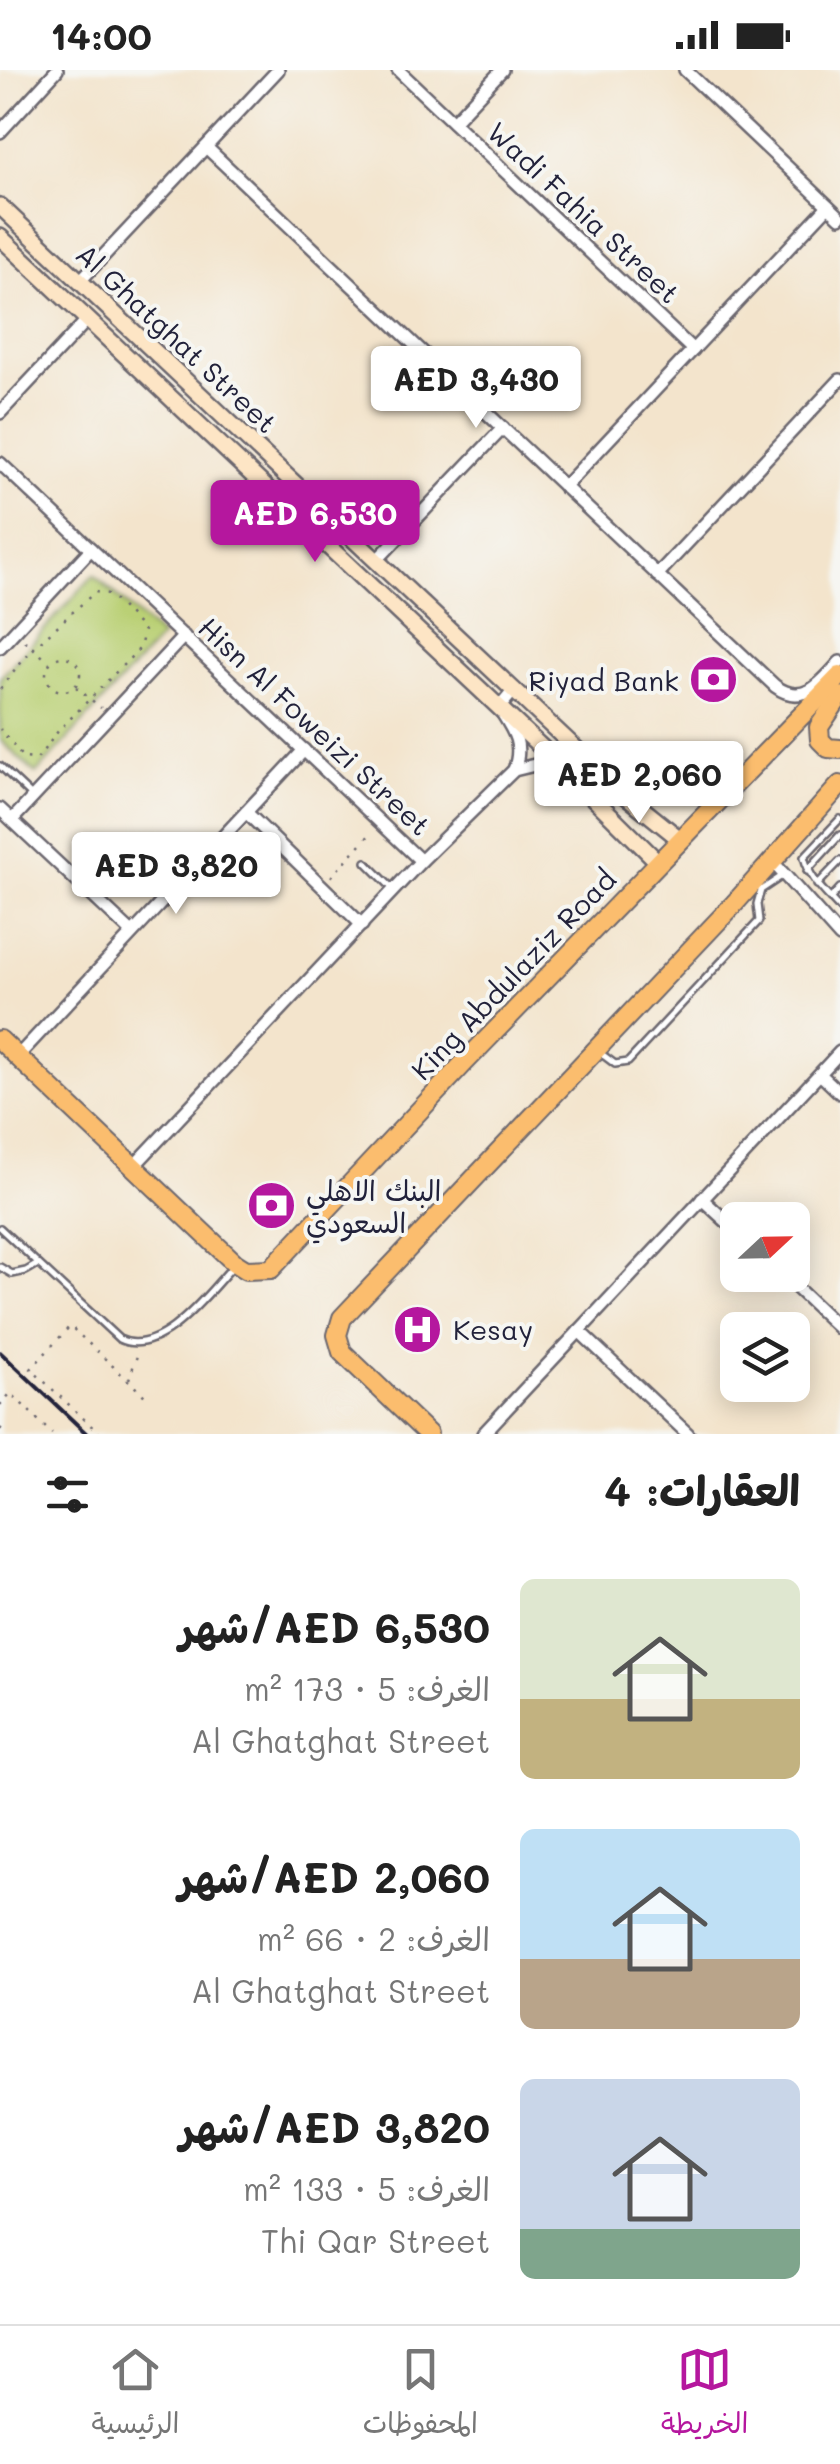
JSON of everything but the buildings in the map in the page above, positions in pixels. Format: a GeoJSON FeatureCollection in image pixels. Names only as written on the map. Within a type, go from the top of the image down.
{"type":"FeatureCollection","features":[{"type":"Feature","properties":{"kind":"main road","name":"King Abdulaziz Road"},"geometry":{"type":"LineString","coordinates":[[234,1263],[246,1270],[271,1269],[464,1063],[840,676]]}},
{"type":"Feature","properties":{"kind":"main road"},"geometry":{"type":"LineString","coordinates":[[840,696],[819,727],[820,740],[828,748],[840,749]]}},
{"type":"Feature","properties":{"kind":"main road"},"geometry":{"type":"LineString","coordinates":[[428,1434],[342,1352],[337,1335],[342,1318],[596,1050],[778,868],[840,784]]}},
{"type":"Feature","properties":{"kind":"main road"},"geometry":{"type":"LineString","coordinates":[[0,1040],[234,1263]]}},
{"type":"Feature","properties":{"kind":"street"},"geometry":{"type":"LineString","coordinates":[[0,132],[57,70]]}},
{"type":"Feature","properties":{"kind":"street"},"geometry":{"type":"LineString","coordinates":[[80,281],[278,70]]}},
{"type":"Feature","properties":{"kind":"street","name":"Wadi Fahia Street"},"geometry":{"type":"LineString","coordinates":[[398,70],[693,350]]}},
{"type":"Feature","properties":{"kind":"street"},"geometry":{"type":"LineString","coordinates":[[453,122],[502,70]]}},
{"type":"Feature","properties":{"kind":"street"},"geometry":{"type":"LineString","coordinates":[[685,70],[840,217]]}},
{"type":"Feature","properties":{"kind":"street"},"geometry":{"type":"LineString","coordinates":[[206,147],[775,686],[790,695],[809,692],[840,662]]}},
{"type":"Feature","properties":{"kind":"street","name":"Al Ghatghat Street"},"geometry":{"type":"LineString","coordinates":[[0,206],[625,794],[681,840]]}},
{"type":"Feature","properties":{"kind":"street"},"geometry":{"type":"LineString","coordinates":[[564,487],[828,206]]}},
{"type":"Feature","properties":{"kind":"street","name":"Al Ghatghat Street"},"geometry":{"type":"LineString","coordinates":[[0,237],[556,762],[658,864]]}},
{"type":"Feature","properties":{"kind":"street"},"geometry":{"type":"LineString","coordinates":[[32,268],[48,251]]}},
{"type":"Feature","properties":{"kind":"street"},"geometry":{"type":"LineString","coordinates":[[0,413],[88,320]]}},
{"type":"Feature","properties":{"kind":"street"},"geometry":{"type":"LineString","coordinates":[[657,575],[840,380]]}},
{"type":"Feature","properties":{"kind":"street"},"geometry":{"type":"LineString","coordinates":[[377,560],[503,428]]}},
{"type":"Feature","properties":{"kind":"street","name":"Hisn Al Foweizi Street"},"geometry":{"type":"LineString","coordinates":[[0,462],[421,861]]}},
{"type":"Feature","properties":{"kind":"street"},"geometry":{"type":"LineString","coordinates":[[0,647],[92,549]]}},
{"type":"Feature","properties":{"kind":"street"},"geometry":{"type":"LineString","coordinates":[[12,820],[184,636]]}},
{"type":"Feature","properties":{"kind":"street"},"geometry":{"type":"LineString","coordinates":[[134,1166],[421,861],[514,770],[520,749],[499,708],[515,690]]}},
{"type":"Feature","properties":{"kind":"street"},"geometry":{"type":"LineString","coordinates":[[18,1056],[304,750]]}},
{"type":"Feature","properties":{"kind":"street"},"geometry":{"type":"LineString","coordinates":[[514,770],[556,762],[597,767]]}},
{"type":"Feature","properties":{"kind":"street"},"geometry":{"type":"LineString","coordinates":[[608,814],[621,812],[626,804],[625,794]]}},
{"type":"Feature","properties":{"kind":"street"},"geometry":{"type":"LineString","coordinates":[[0,809],[132,933]]}},
{"type":"Feature","properties":{"kind":"street"},"geometry":{"type":"LineString","coordinates":[[246,812],[362,925]]}},
{"type":"Feature","properties":{"kind":"street"},"geometry":{"type":"LineString","coordinates":[[778,868],[840,937]]}},
{"type":"Feature","properties":{"kind":"street"},"geometry":{"type":"LineString","coordinates":[[483,1434],[840,1052]]}},
{"type":"Feature","properties":{"kind":"street"},"geometry":{"type":"LineString","coordinates":[[820,1074],[840,1093]]}},
{"type":"Feature","properties":{"kind":"street"},"geometry":{"type":"LineString","coordinates":[[702,1199],[720,1216]]}},
{"type":"Feature","properties":{"kind":"street"},"geometry":{"type":"LineString","coordinates":[[801,1292],[840,1329]]}},
{"type":"Feature","properties":{"kind":"street"},"geometry":{"type":"LineString","coordinates":[[579,1330],[688,1434]]}},
{"type":"Feature","properties":{"kind":"lane"},"geometry":{"type":"LineString","coordinates":[[0,766],[34,798]]}},
{"type":"Feature","properties":{"kind":"lane"},"geometry":{"type":"LineString","coordinates":[[840,820],[804,857],[817,886],[840,910]]}},
{"type":"Feature","properties":{"kind":"lane"},"geometry":{"type":"LineString","coordinates":[[808,871],[840,835]]}},
{"type":"Feature","properties":{"kind":"lane"},"geometry":{"type":"LineString","coordinates":[[817,886],[840,861]]}},
{"type":"Feature","properties":{"kind":"lane"},"geometry":{"type":"LineString","coordinates":[[366,862],[394,890]]}},
{"type":"Feature","properties":{"kind":"lane"},"geometry":{"type":"LineString","coordinates":[[596,1050],[615,1064],[628,1062],[759,921],[757,904],[761,890],[778,868]]}},
{"type":"Feature","properties":{"kind":"lane"},"geometry":{"type":"LineString","coordinates":[[830,899],[840,888]]}},
{"type":"Feature","properties":{"kind":"lane"},"geometry":{"type":"LineString","coordinates":[[0,1228],[119,1339],[141,1344],[162,1336],[234,1263]]}},
{"type":"Feature","properties":{"kind":"lane"},"geometry":{"type":"LineString","coordinates":[[0,1267],[12,1274],[38,1264]]}},
{"type":"Feature","properties":{"kind":"path"},"geometry":{"type":"LineString","coordinates":[[0,689],[32,648],[88,596],[99,591],[108,594],[142,627],[144,641],[92,700],[59,730],[37,759],[23,758],[0,729]]}},
{"type":"Feature","properties":{"kind":"path"},"geometry":{"type":"LineString","coordinates":[[15,632],[50,663]]}},
{"type":"Feature","properties":{"kind":"path"},"geometry":{"type":"LineString","coordinates":[[59,658],[74,662],[79,671],[75,686],[66,691],[51,687],[46,678],[50,663],[59,658]]}},
{"type":"Feature","properties":{"kind":"path"},"geometry":{"type":"LineString","coordinates":[[75,686],[110,716]]}},
{"type":"Feature","properties":{"kind":"path"},"geometry":{"type":"LineString","coordinates":[[322,886],[381,823]]}},
{"type":"Feature","properties":{"kind":"path"},"geometry":{"type":"LineString","coordinates":[[100,1434],[31,1369],[70,1326],[148,1398]]}},
{"type":"Feature","properties":{"kind":"path"},"geometry":{"type":"LineString","coordinates":[[128,1380],[141,1344]]}},
{"type":"Feature","properties":{"kind":"path"},"geometry":{"type":"LineString","coordinates":[[0,1405],[11,1394],[52,1434]]}},
{"type":"Feature","properties":{"kind":"path"},"geometry":{"type":"LineString","coordinates":[[0,1428],[7,1434]]}},
{"type":"Feature","properties":{"kind":"green space"},"geometry":{"type":"Polygon","coordinates":[[[94,575],[161,637],[36,774],[0,740],[0,678],[94,575]]]}},
{"type":"Feature","properties":{"kind":"railway"},"geometry":{"type":"LineString","coordinates":[[0,1352],[86,1433]]}},
{"type":"Feature","properties":{"kind":"place","name":"Riyad Bank"},"geometry":{"type":"Point","coordinates":[714,680]}},
{"type":"Feature","properties":{"kind":"place","name":"البنك الاهلي السعودي"},"geometry":{"type":"Point","coordinates":[271,1206]}},
{"type":"Feature","properties":{"kind":"place","name":"Kesay"},"geometry":{"type":"Point","coordinates":[418,1329]}}]}
